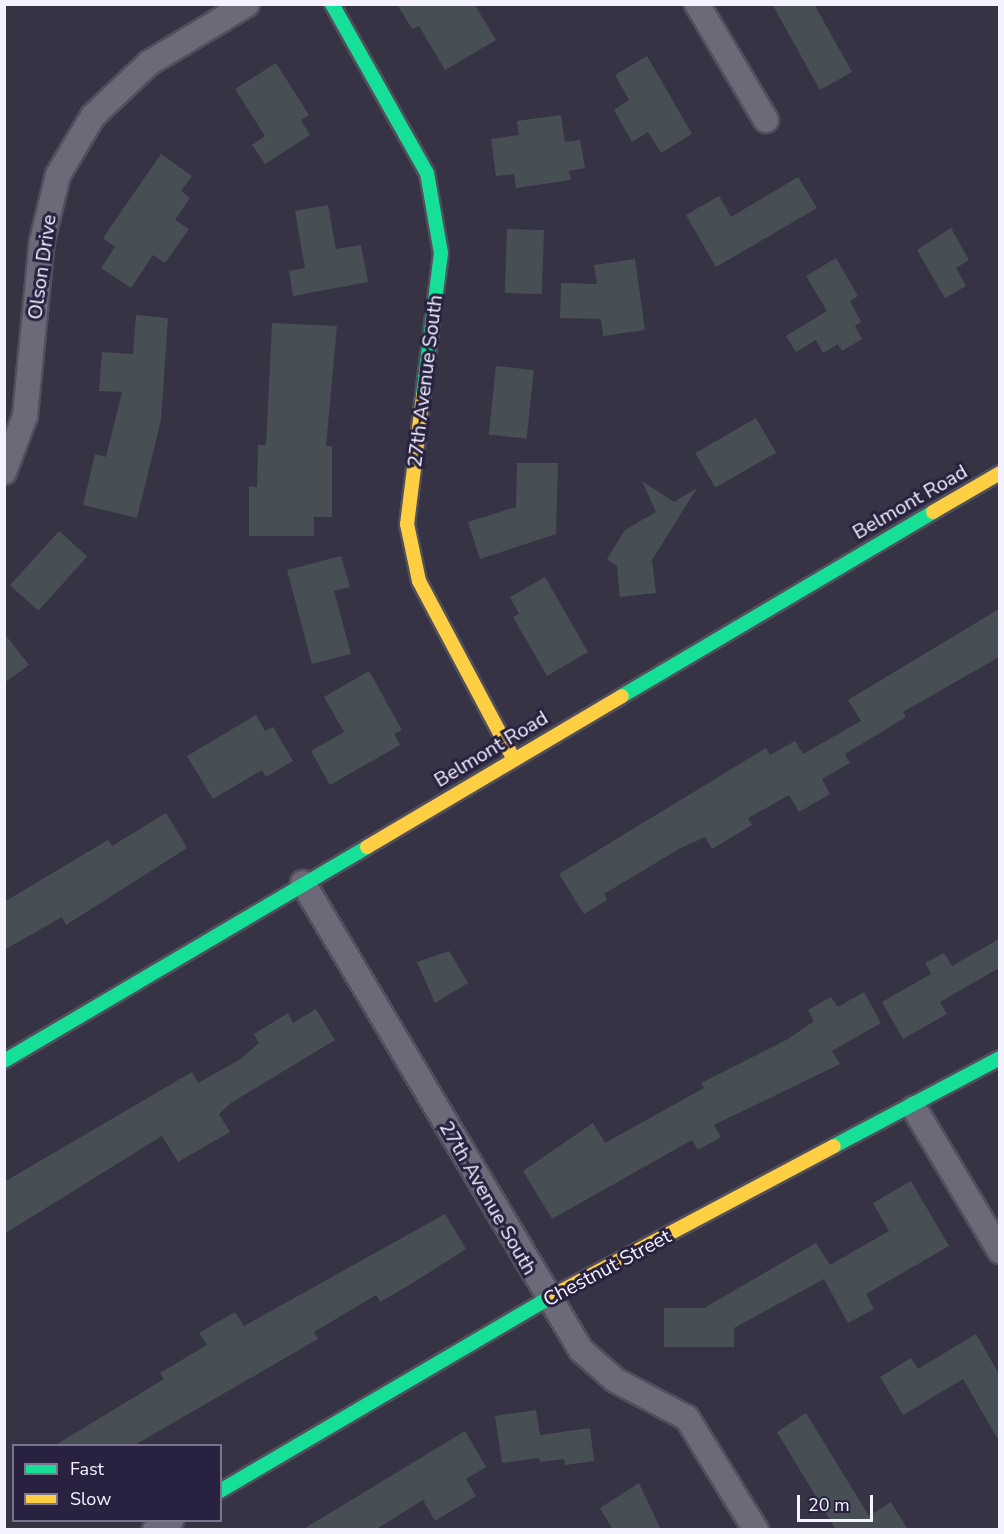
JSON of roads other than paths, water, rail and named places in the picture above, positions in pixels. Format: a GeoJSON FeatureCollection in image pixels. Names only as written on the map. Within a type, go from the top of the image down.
{"type":"FeatureCollection","features":[{"type":"Feature","properties":{"kind":"street","name":"Olson Drive"},"geometry":{"type":"LineString","coordinates":[[4,472],[25,416],[42,241],[58,175],[93,116],[149,63],[247,4]]}},
{"type":"Feature","properties":{"kind":"street","name":"27th Avenue South"},"geometry":{"type":"LineString","coordinates":[[332,4],[427,173],[441,253],[407,524],[419,581],[438,625],[513,758]]}},
{"type":"Feature","properties":{"kind":"street"},"geometry":{"type":"LineString","coordinates":[[697,4],[766,120]]}},
{"type":"Feature","properties":{"kind":"street","name":"Belmont Road"},"geometry":{"type":"LineString","coordinates":[[4,1061],[999,472]]}},
{"type":"Feature","properties":{"kind":"street","name":"27th Avenue South"},"geometry":{"type":"LineString","coordinates":[[303,883],[547,1299],[581,1350],[615,1380],[687,1418],[756,1530]]}},
{"type":"Feature","properties":{"kind":"street","name":"Chestnut Street"},"geometry":{"type":"LineString","coordinates":[[222,1490],[547,1299],[914,1108],[999,1058]]}},
{"type":"Feature","properties":{"kind":"street"},"geometry":{"type":"LineString","coordinates":[[914,1108],[999,1251]]}},
{"type":"Feature","properties":{"kind":"street"},"geometry":{"type":"LineString","coordinates":[[155,1530],[169,1522]]}}]}
